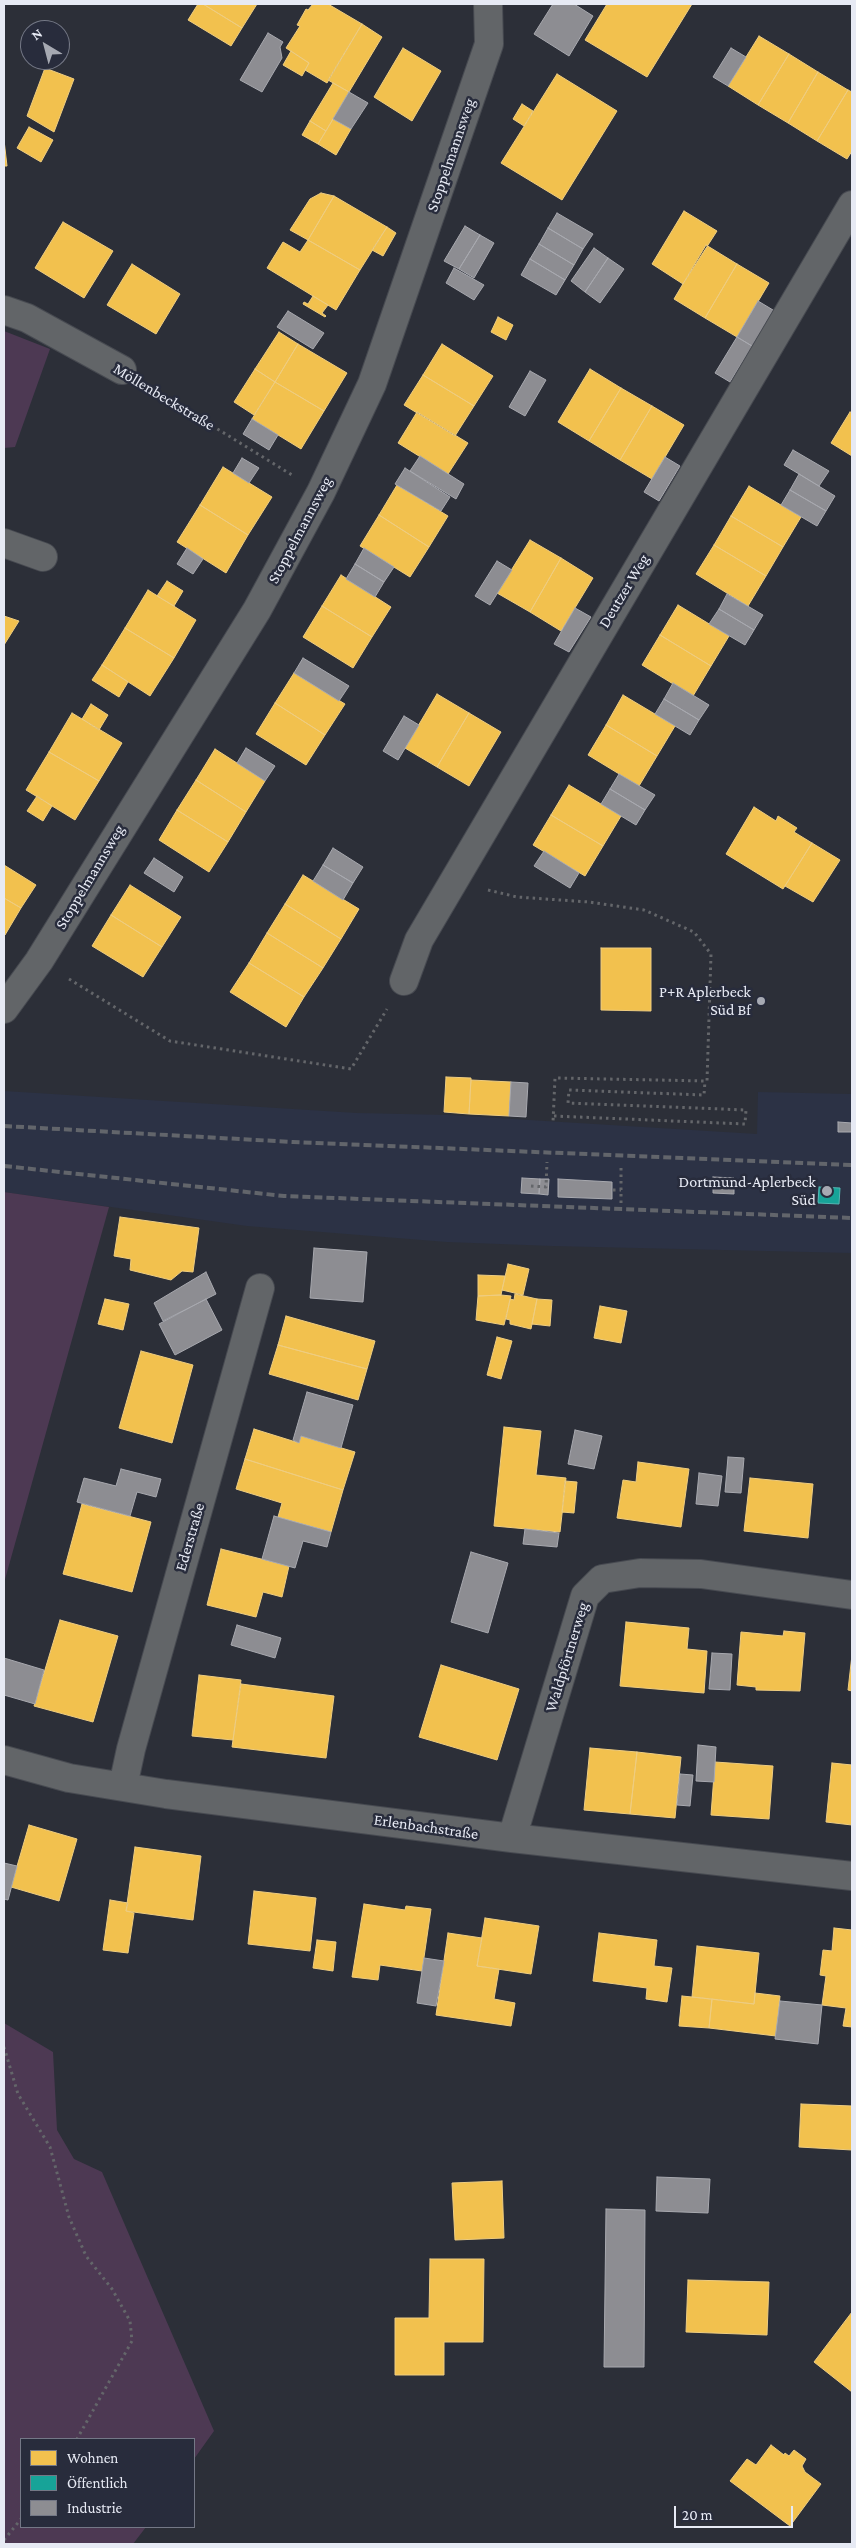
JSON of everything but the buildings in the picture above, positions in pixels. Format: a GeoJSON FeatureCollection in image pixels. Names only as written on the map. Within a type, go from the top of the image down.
{"type":"FeatureCollection","features":[{"type":"Feature","properties":{"kind":"street","name":"Stoppelmannsweg"},"geometry":{"type":"LineString","coordinates":[[4,1009],[39,961],[258,610],[321,492],[372,384],[489,44],[488,4]]}},
{"type":"Feature","properties":{"kind":"street","name":"Deutzer Weg"},"geometry":{"type":"LineString","coordinates":[[404,981],[419,940],[852,205]]}},
{"type":"Feature","properties":{"kind":"street","name":"Möllenbeckstraße"},"geometry":{"type":"LineString","coordinates":[[4,310],[27,318],[122,370]]}},
{"type":"Feature","properties":{"kind":"street"},"geometry":{"type":"LineString","coordinates":[[4,543],[43,557]]}},
{"type":"Feature","properties":{"kind":"street","name":"Ederstraße"},"geometry":{"type":"LineString","coordinates":[[122,1786],[260,1288]]}},
{"type":"Feature","properties":{"kind":"street","name":"Waldpförtnerweg"},"geometry":{"type":"LineString","coordinates":[[512,1838],[585,1596],[602,1579],[640,1573],[701,1574],[852,1595]]}},
{"type":"Feature","properties":{"kind":"street","name":"Erlenbachstraße"},"geometry":{"type":"LineString","coordinates":[[4,1760],[69,1778],[166,1794],[512,1838],[852,1876]]}},
{"type":"Feature","properties":{"kind":"path","name":"Möllenbeckstraße"},"geometry":{"type":"LineString","coordinates":[[122,370],[321,492]]}},
{"type":"Feature","properties":{"kind":"path"},"geometry":{"type":"LineString","coordinates":[[454,881],[517,897],[589,902],[644,910],[694,932],[711,954],[707,1081],[705,1081],[704,1095],[569,1090],[568,1103],[746,1110],[745,1124],[554,1116]]}},
{"type":"Feature","properties":{"kind":"path"},"geometry":{"type":"LineString","coordinates":[[39,961],[170,1041],[351,1069],[404,981]]}},
{"type":"Feature","properties":{"kind":"path"},"geometry":{"type":"LineString","coordinates":[[553,1122],[555,1078],[705,1081]]}},
{"type":"Feature","properties":{"kind":"path"},"geometry":{"type":"LineString","coordinates":[[531,1186],[546,1187],[547,1162]]}},
{"type":"Feature","properties":{"kind":"path"},"geometry":{"type":"LineString","coordinates":[[621,1166],[621,1203]]}},
{"type":"Feature","properties":{"kind":"path"},"geometry":{"type":"LineString","coordinates":[[612,1190],[621,1190]]}},
{"type":"Feature","properties":{"kind":"path"},"geometry":{"type":"LineString","coordinates":[[4,2048],[18,2094],[50,2146],[69,2218],[83,2248],[112,2289],[130,2321],[132,2341],[78,2438]]}},
{"type":"Feature","properties":{"kind":"path"},"geometry":{"type":"LineString","coordinates":[[4,2540],[20,2520]]}},
{"type":"Feature","properties":{"kind":"shaded area"},"geometry":{"type":"Polygon","coordinates":[[[4,331],[50,349],[15,447],[4,448],[4,331]]]}},
{"type":"Feature","properties":{"kind":"shaded area"},"geometry":{"type":"Polygon","coordinates":[[[4,1091],[357,1113],[448,1115],[757,1134],[758,1092],[852,1094],[852,1253],[447,1242],[247,1226],[4,1192],[4,1091]]]}},
{"type":"Feature","properties":{"kind":"shaded area"},"geometry":{"type":"Polygon","coordinates":[[[4,1192],[109,1207],[4,1583],[4,1192]]]}},
{"type":"Feature","properties":{"kind":"shaded area"},"geometry":{"type":"Polygon","coordinates":[[[4,2023],[53,2052],[57,2130],[74,2159],[102,2172],[214,2431],[195,2458],[195,2438],[20,2438],[20,2528],[145,2528],[133,2544],[4,2544],[4,2023]]]}},
{"type":"Feature","properties":{"kind":"railway"},"geometry":{"type":"LineString","coordinates":[[4,1126],[293,1142],[852,1165]]}},
{"type":"Feature","properties":{"kind":"railway"},"geometry":{"type":"LineString","coordinates":[[4,1166],[284,1196],[852,1218]]}},
{"type":"Feature","properties":{"kind":"place","name":"P+R Aplerbeck Süd Bf"},"geometry":{"type":"Point","coordinates":[761,1001]}},
{"type":"Feature","properties":{"kind":"place","name":"Dortmund-Aplerbeck Süd"},"geometry":{"type":"Point","coordinates":[827,1191]}}]}
